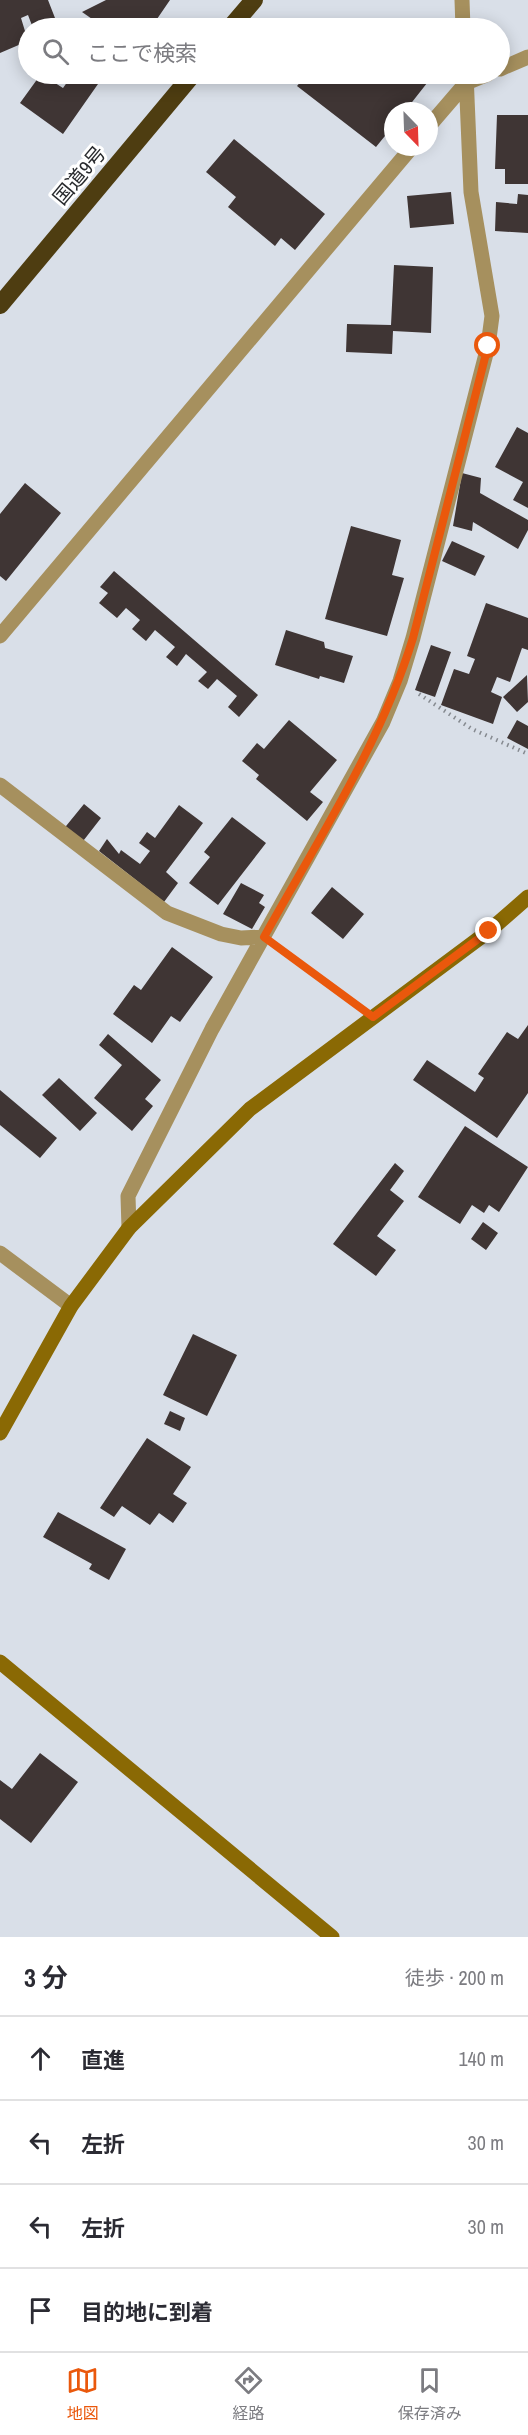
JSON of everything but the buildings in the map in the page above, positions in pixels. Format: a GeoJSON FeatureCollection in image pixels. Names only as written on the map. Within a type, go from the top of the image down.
{"type":"FeatureCollection","features":[{"type":"Feature","properties":{"kind":"highway"},"geometry":{"type":"LineString","coordinates":[[239,18],[254,0]]}},
{"type":"Feature","properties":{"kind":"highway","name":"国道9号"},"geometry":{"type":"LineString","coordinates":[[0,305],[185,84]]}},
{"type":"Feature","properties":{"kind":"street"},"geometry":{"type":"LineString","coordinates":[[462,0],[463,18]]}},
{"type":"Feature","properties":{"kind":"street"},"geometry":{"type":"LineString","coordinates":[[510,65],[528,57]]}},
{"type":"Feature","properties":{"kind":"street"},"geometry":{"type":"LineString","coordinates":[[438,114],[461,84]]}},
{"type":"Feature","properties":{"kind":"street"},"geometry":{"type":"LineString","coordinates":[[129,1228],[128,1196],[212,1029],[383,722],[400,681],[413,638],[488,346],[492,316],[471,192],[466,84]]}},
{"type":"Feature","properties":{"kind":"street"},"geometry":{"type":"LineString","coordinates":[[0,636],[404,156]]}},
{"type":"Feature","properties":{"kind":"street"},"geometry":{"type":"LineString","coordinates":[[0,785],[167,913],[221,934],[241,938],[264,937]]}},
{"type":"Feature","properties":{"kind":"street"},"geometry":{"type":"LineString","coordinates":[[0,1433],[71,1306],[129,1228],[250,1109],[489,931],[528,897]]}},
{"type":"Feature","properties":{"kind":"street"},"geometry":{"type":"LineString","coordinates":[[0,1253],[71,1306]]}},
{"type":"Feature","properties":{"kind":"street"},"geometry":{"type":"LineString","coordinates":[[0,1662],[332,1937]]}},
{"type":"Feature","properties":{"kind":"path"},"geometry":{"type":"LineString","coordinates":[[400,681],[472,729],[528,754]]}},
{"type":"Feature","properties":{"kind":"path"},"geometry":{"type":"LineString","coordinates":[[264,937],[373,1017]]}},
{"type":"Feature","properties":{"kind":"route"},"geometry":{"type":"LineString","coordinates":[[488,346],[400,681],[383,722],[264,937],[373,1017],[489,931]]}}]}
